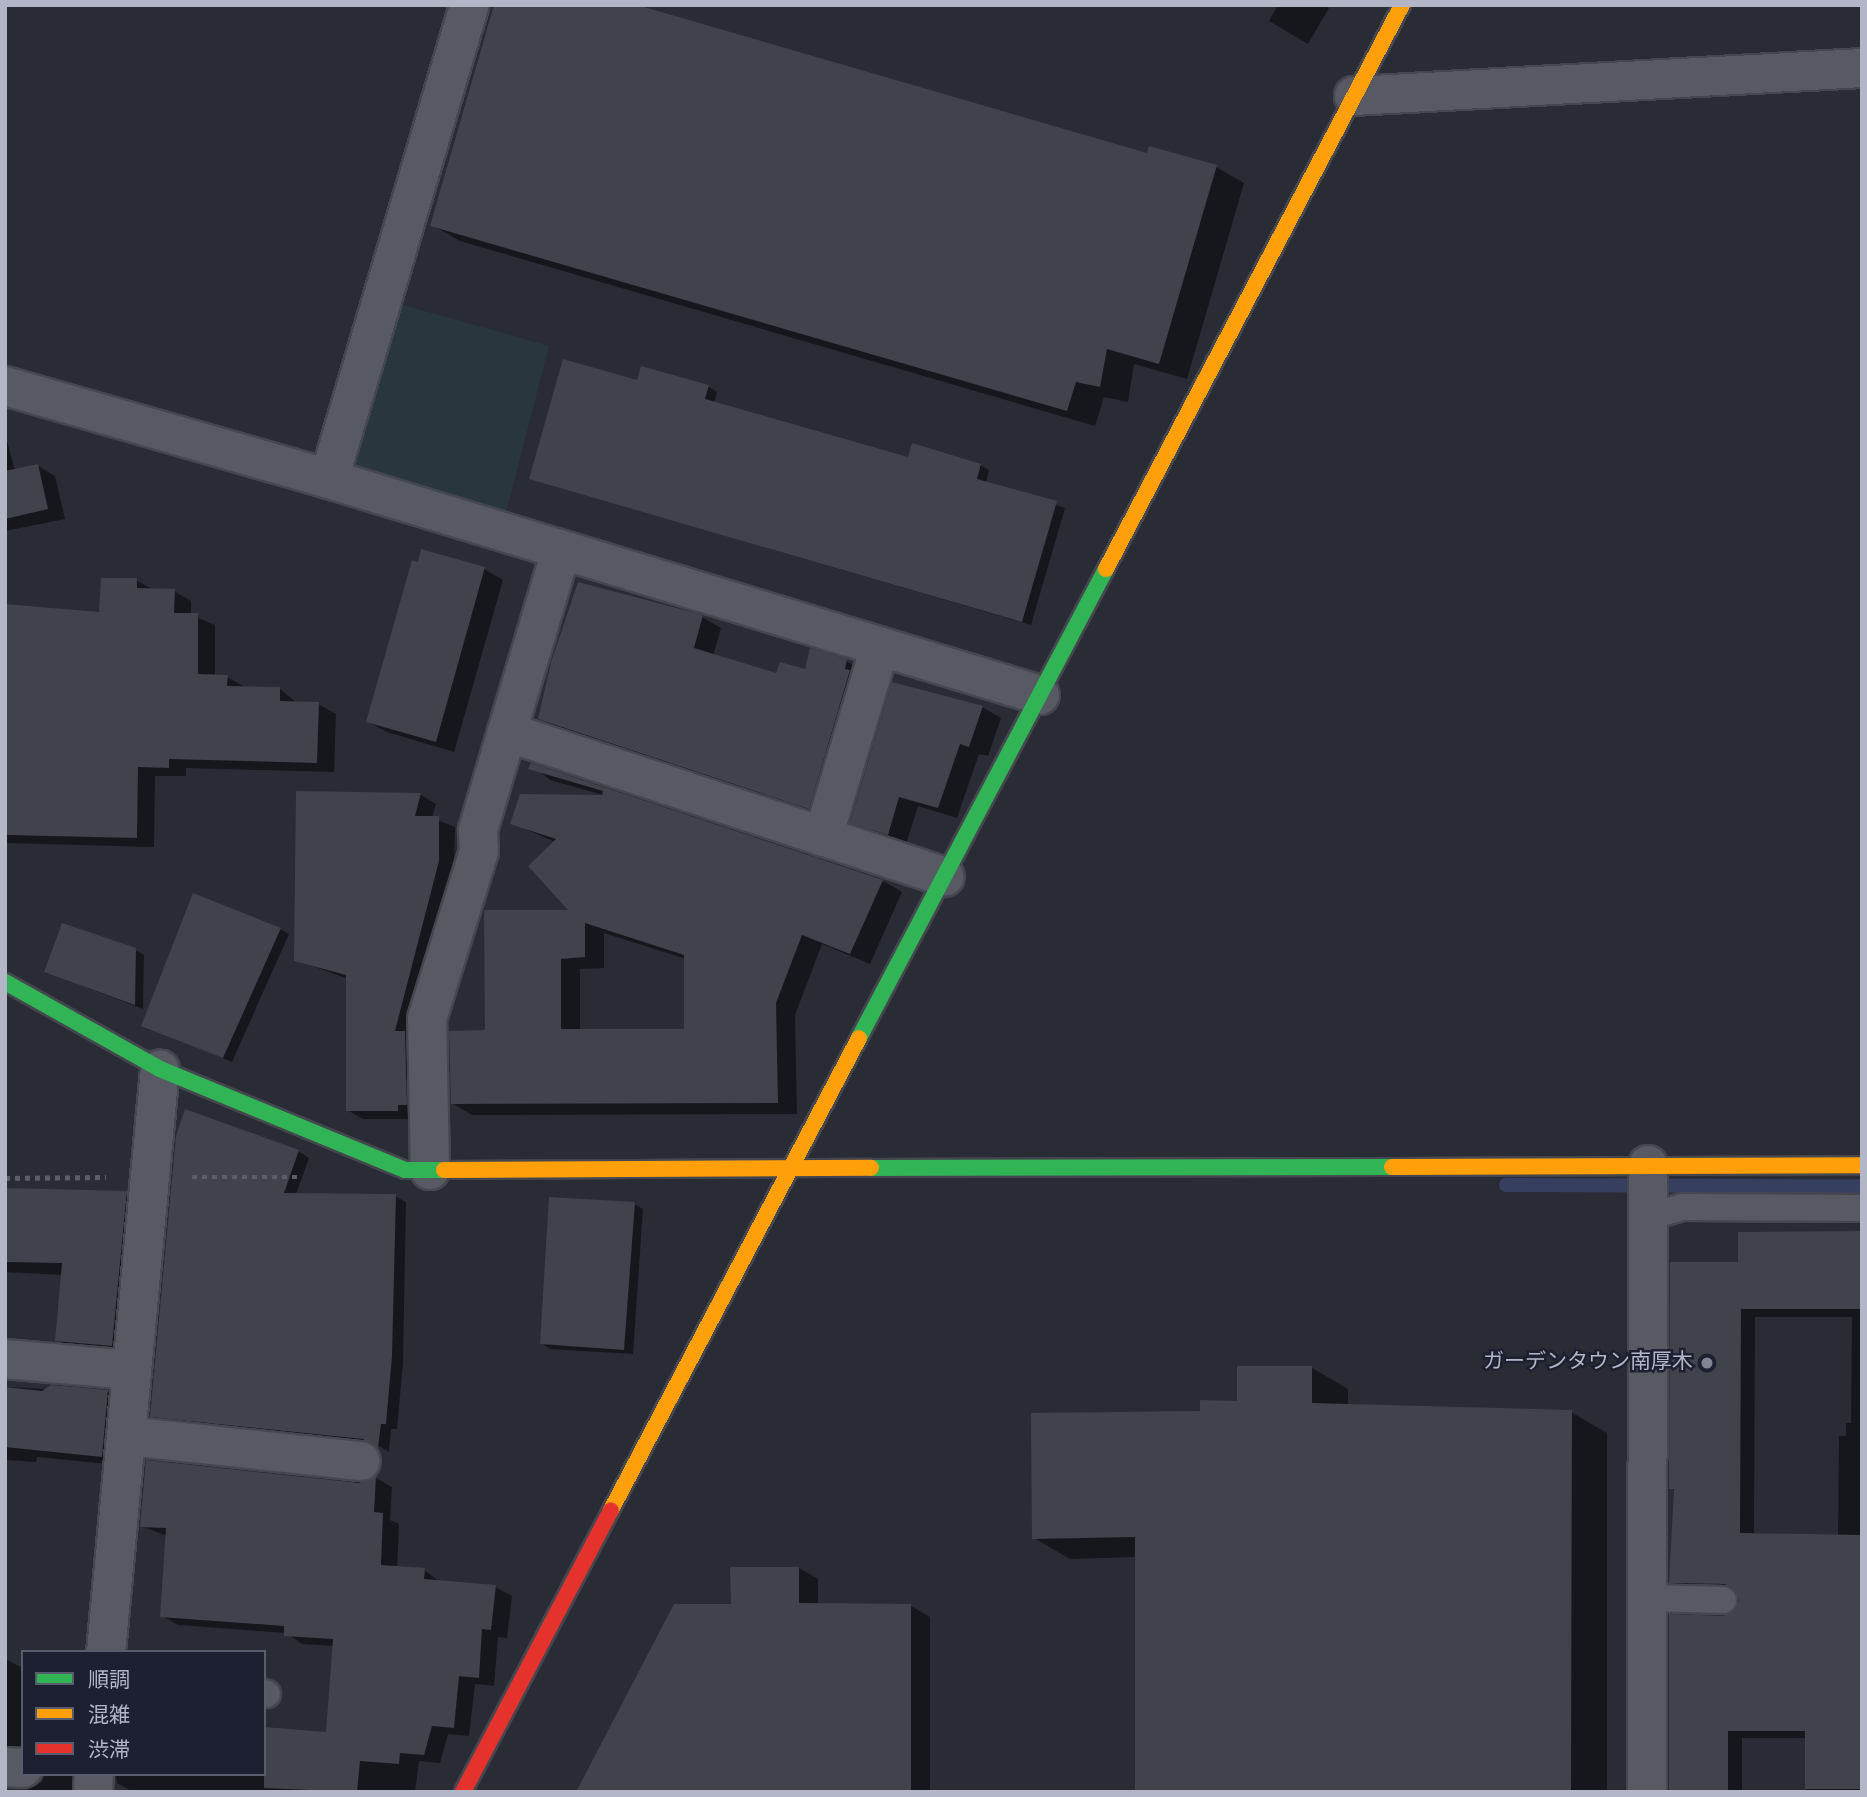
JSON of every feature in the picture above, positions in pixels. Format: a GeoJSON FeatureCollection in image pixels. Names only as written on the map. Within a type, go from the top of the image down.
{"type":"FeatureCollection","features":[{"type":"Feature","properties":{"kind":"street"},"geometry":{"type":"LineString","coordinates":[[329,479],[469,5]]}},
{"type":"Feature","properties":{"kind":"street"},"geometry":{"type":"LineString","coordinates":[[463,1792],[1354,96],[1396,8]]}},
{"type":"Feature","properties":{"kind":"street"},"geometry":{"type":"LineString","coordinates":[[1354,96],[1862,68]]}},
{"type":"Feature","properties":{"kind":"street"},"geometry":{"type":"LineString","coordinates":[[5,386],[329,479],[1040,695]]}},
{"type":"Feature","properties":{"kind":"street"},"geometry":{"type":"LineString","coordinates":[[430,1170],[426,1019],[479,851],[478,830],[561,551]]}},
{"type":"Feature","properties":{"kind":"street"},"geometry":{"type":"LineString","coordinates":[[823,837],[880,647]]}},
{"type":"Feature","properties":{"kind":"street"},"geometry":{"type":"LineString","coordinates":[[508,732],[945,877]]}},
{"type":"Feature","properties":{"kind":"street"},"geometry":{"type":"LineString","coordinates":[[5,982],[160,1069],[405,1170],[792,1168],[1648,1192],[1862,1165]]}},
{"type":"Feature","properties":{"kind":"street"},"geometry":{"type":"LineString","coordinates":[[106,1650],[160,1069]]}},
{"type":"Feature","properties":{"kind":"street"},"geometry":{"type":"LineString","coordinates":[[1647,1792],[1648,1192]]}},
{"type":"Feature","properties":{"kind":"street"},"geometry":{"type":"LineString","coordinates":[[5,1359],[132,1370]]}},
{"type":"Feature","properties":{"kind":"street"},"geometry":{"type":"LineString","coordinates":[[126,1436],[361,1461]]}},
{"type":"Feature","properties":{"kind":"lane"},"geometry":{"type":"LineString","coordinates":[[1648,1192],[1682,1207],[1862,1208]]}},
{"type":"Feature","properties":{"kind":"lane"},"geometry":{"type":"LineString","coordinates":[[1647,1598],[1723,1600]]}},
{"type":"Feature","properties":{"kind":"shaded area"},"geometry":{"type":"Polygon","coordinates":[[[396,303],[549,346],[506,513],[362,472],[356,464],[396,303]]]}},
{"type":"Feature","properties":{"kind":"building"},"geometry":{"type":"Polygon","coordinates":[[[494,5],[637,5],[1147,153],[1149,146],[1217,165],[1159,364],[1107,349],[1100,387],[1076,382],[1067,411],[430,226],[494,5]]]}},
{"type":"Feature","properties":{"kind":"building"},"geometry":{"type":"Polygon","coordinates":[[[563,359],[637,380],[641,366],[709,385],[705,399],[908,457],[912,443],[981,464],[977,479],[1057,501],[1022,622],[529,479],[563,359]]]}},
{"type":"Feature","properties":{"kind":"building"},"geometry":{"type":"Polygon","coordinates":[[[38,464],[48,509],[5,519],[5,471],[38,464]]]}},
{"type":"Feature","properties":{"kind":"building"},"geometry":{"type":"Polygon","coordinates":[[[421,549],[485,567],[436,742],[366,722],[412,560],[418,562],[421,549]]]}},
{"type":"Feature","properties":{"kind":"building"},"geometry":{"type":"Polygon","coordinates":[[[101,578],[137,578],[137,588],[175,589],[174,613],[198,613],[198,674],[228,675],[227,686],[280,687],[280,701],[319,702],[317,763],[169,759],[169,768],[138,767],[137,838],[5,835],[5,604],[99,612],[101,578]]]}},
{"type":"Feature","properties":{"kind":"building"},"geometry":{"type":"Polygon","coordinates":[[[578,582],[703,615],[694,648],[776,673],[780,662],[805,669],[810,648],[847,659],[845,669],[850,670],[809,809],[538,719],[551,662],[578,582]]]}},
{"type":"Feature","properties":{"kind":"building"},"geometry":{"type":"Polygon","coordinates":[[[892,682],[983,706],[969,747],[960,744],[938,808],[899,797],[888,835],[850,823],[892,682]]]}},
{"type":"Feature","properties":{"kind":"building"},"geometry":{"type":"Polygon","coordinates":[[[531,763],[883,880],[850,954],[802,935],[776,1003],[778,1103],[451,1104],[449,1031],[485,1030],[484,910],[568,910],[528,866],[556,839],[510,824],[520,794],[602,795],[603,791],[528,769],[531,763]],[[585,923],[585,957],[561,959],[561,1029],[684,1029],[684,955],[585,923]]]}},
{"type":"Feature","properties":{"kind":"building"},"geometry":{"type":"Polygon","coordinates":[[[296,791],[421,793],[415,816],[439,816],[439,861],[395,1031],[405,1031],[407,1105],[398,1105],[398,1111],[346,1111],[346,975],[294,961],[296,791]]]}},
{"type":"Feature","properties":{"kind":"building"},"geometry":{"type":"Polygon","coordinates":[[[193,893],[281,928],[223,1058],[141,1026],[193,893]]]}},
{"type":"Feature","properties":{"kind":"building"},"geometry":{"type":"Polygon","coordinates":[[[62,923],[136,948],[135,1005],[44,972],[62,923]]]}},
{"type":"Feature","properties":{"kind":"building"},"geometry":{"type":"Polygon","coordinates":[[[185,1109],[299,1150],[284,1193],[396,1194],[392,1356],[386,1424],[381,1424],[378,1448],[363,1439],[150,1417],[176,1136],[185,1109]]]}},
{"type":"Feature","properties":{"kind":"building"},"geometry":{"type":"Polygon","coordinates":[[[5,1188],[127,1191],[112,1346],[55,1341],[62,1263],[5,1262],[5,1188]]]}},
{"type":"Feature","properties":{"kind":"building"},"geometry":{"type":"Polygon","coordinates":[[[549,1197],[635,1202],[624,1350],[540,1344],[549,1197]]]}},
{"type":"Feature","properties":{"kind":"building"},"geometry":{"type":"Polygon","coordinates":[[[1862,1231],[1862,1309],[1741,1309],[1740,1533],[1862,1535],[1862,1789],[1805,1789],[1805,1731],[1728,1731],[1728,1792],[1669,1792],[1669,1614],[1723,1616],[1736,1609],[1739,1600],[1732,1587],[1724,1584],[1669,1583],[1674,1489],[1669,1489],[1670,1262],[1738,1262],[1738,1232],[1862,1231]]]}},
{"type":"Feature","properties":{"kind":"building"},"geometry":{"type":"Polygon","coordinates":[[[1237,1366],[1312,1366],[1312,1403],[1572,1410],[1571,1792],[1135,1792],[1135,1537],[1032,1539],[1031,1413],[1200,1411],[1200,1400],[1237,1401],[1237,1366]]]}},
{"type":"Feature","properties":{"kind":"building"},"geometry":{"type":"Polygon","coordinates":[[[51,1385],[108,1390],[102,1457],[5,1447],[5,1387],[42,1391],[51,1385]]]}},
{"type":"Feature","properties":{"kind":"building"},"geometry":{"type":"Polygon","coordinates":[[[146,1460],[359,1483],[376,1476],[374,1512],[383,1513],[381,1565],[425,1568],[424,1579],[496,1585],[491,1630],[482,1629],[479,1678],[459,1676],[454,1728],[432,1726],[424,1755],[400,1753],[399,1764],[360,1761],[357,1792],[264,1788],[266,1727],[326,1732],[333,1639],[284,1636],[284,1626],[160,1617],[166,1528],[140,1527],[146,1460]]]}},
{"type":"Feature","properties":{"kind":"building"},"geometry":{"type":"Polygon","coordinates":[[[730,1567],[799,1567],[799,1603],[911,1604],[911,1792],[576,1792],[674,1604],[731,1604],[730,1567]]]}},
{"type":"Feature","properties":{"kind":"waterway"},"geometry":{"type":"LineString","coordinates":[[1506,1185],[1862,1186]]}},
{"type":"Feature","properties":{"kind":"traffic: fast"},"geometry":{"type":"LineString","coordinates":[[859,1038],[1106,569]]}},
{"type":"Feature","properties":{"kind":"traffic: fast"},"geometry":{"type":"LineString","coordinates":[[5,982],[160,1069],[405,1170],[444,1170]]}},
{"type":"Feature","properties":{"kind":"traffic: fast"},"geometry":{"type":"LineString","coordinates":[[871,1168],[1392,1167]]}},
{"type":"Feature","properties":{"kind":"traffic: slow"},"geometry":{"type":"LineString","coordinates":[[1106,569],[1402,5]]}},
{"type":"Feature","properties":{"kind":"traffic: slow"},"geometry":{"type":"LineString","coordinates":[[611,1510],[859,1038]]}},
{"type":"Feature","properties":{"kind":"traffic: slow"},"geometry":{"type":"LineString","coordinates":[[1392,1167],[1862,1165]]}},
{"type":"Feature","properties":{"kind":"traffic: slow"},"geometry":{"type":"LineString","coordinates":[[444,1170],[871,1168]]}},
{"type":"Feature","properties":{"kind":"traffic: jam"},"geometry":{"type":"LineString","coordinates":[[463,1792],[611,1510]]}},
{"type":"Feature","properties":{"kind":"place","name":"ガーデンタウン南厚木"},"geometry":{"type":"Point","coordinates":[1707,1363]}}]}
